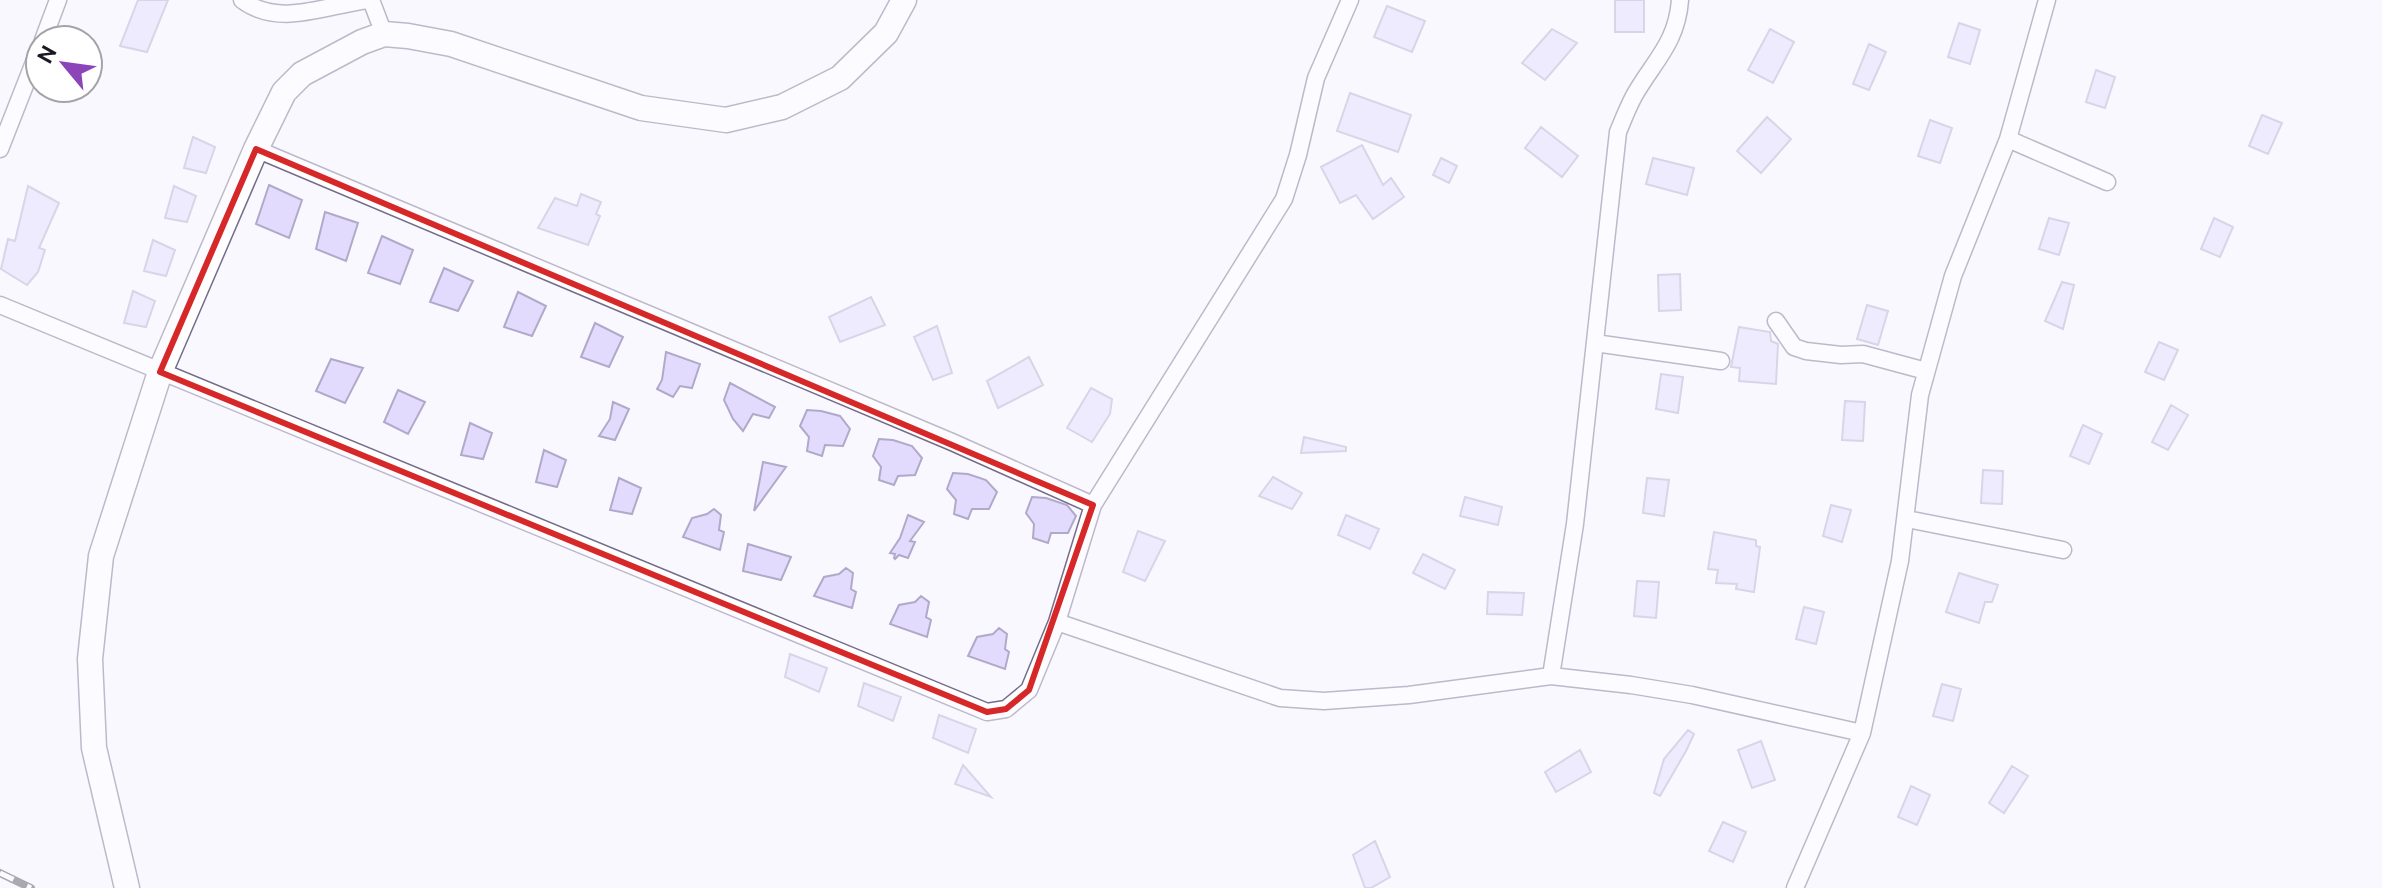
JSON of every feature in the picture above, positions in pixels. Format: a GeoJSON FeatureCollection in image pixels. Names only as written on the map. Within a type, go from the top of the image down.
{"type":"FeatureCollection","features":[{"type":"Feature","properties":{"kind":"street"},"geometry":{"type":"LineString","coordinates":[[49,24],[58,0]]}},
{"type":"Feature","properties":{"kind":"street"},"geometry":{"type":"LineString","coordinates":[[242,0],[249,6],[272,14],[298,14],[370,0],[384,34]]}},
{"type":"Feature","properties":{"kind":"street"},"geometry":{"type":"LineString","coordinates":[[127,888],[94,748],[90,659],[101,556],[160,372],[256,149],[284,92],[302,74],[384,34],[451,44],[641,108],[726,120],[782,107],[840,78],[886,33],[904,0]]}},
{"type":"Feature","properties":{"kind":"street"},"geometry":{"type":"LineString","coordinates":[[0,305],[987,712],[1006,709],[1029,690],[1057,622],[1093,505],[1284,199],[1316,78],[1350,0]]}},
{"type":"Feature","properties":{"kind":"street"},"geometry":{"type":"LineString","coordinates":[[1551,676],[1575,524],[1618,132],[1634,96],[1664,54],[1679,16],[1680,0]]}},
{"type":"Feature","properties":{"kind":"street"},"geometry":{"type":"LineString","coordinates":[[1795,888],[1862,733],[1900,561],[1920,395],[1926,371],[1953,276],[2008,139],[2047,0]]}},
{"type":"Feature","properties":{"kind":"street"},"geometry":{"type":"LineString","coordinates":[[0,149],[24,88]]}},
{"type":"Feature","properties":{"kind":"street"},"geometry":{"type":"LineString","coordinates":[[2008,139],[2107,182]]}},
{"type":"Feature","properties":{"kind":"street"},"geometry":{"type":"LineString","coordinates":[[256,149],[952,442],[1093,505]]}},
{"type":"Feature","properties":{"kind":"street"},"geometry":{"type":"LineString","coordinates":[[1776,321],[1794,347],[1806,351],[1863,354],[1926,371]]}},
{"type":"Feature","properties":{"kind":"street"},"geometry":{"type":"LineString","coordinates":[[1595,343],[1721,361]]}},
{"type":"Feature","properties":{"kind":"street"},"geometry":{"type":"LineString","coordinates":[[1907,519],[2063,550]]}},
{"type":"Feature","properties":{"kind":"street"},"geometry":{"type":"LineString","coordinates":[[1057,622],[1280,698],[1324,701],[1409,695],[1551,676],[1692,695],[1862,733]]}},
{"type":"Feature","properties":{"kind":"highlighted area"},"geometry":{"type":"Polygon","coordinates":[[[256,149],[1093,505],[1029,690],[1006,709],[987,712],[160,372],[256,149]]]}},
{"type":"Feature","properties":{"kind":"building"},"geometry":{"type":"Polygon","coordinates":[[[138,0],[168,0],[147,52],[120,46],[138,0]]]}},
{"type":"Feature","properties":{"kind":"building"},"geometry":{"type":"Polygon","coordinates":[[[1615,0],[1644,0],[1644,32],[1615,32],[1615,0]]]}},
{"type":"Feature","properties":{"kind":"building"},"geometry":{"type":"Polygon","coordinates":[[[1387,6],[1425,21],[1412,52],[1374,37],[1387,6]]]}},
{"type":"Feature","properties":{"kind":"building"},"geometry":{"type":"Polygon","coordinates":[[[1959,23],[1980,30],[1970,64],[1948,57],[1959,23]]]}},
{"type":"Feature","properties":{"kind":"building"},"geometry":{"type":"Polygon","coordinates":[[[1552,29],[1577,43],[1545,80],[1522,63],[1552,29]]]}},
{"type":"Feature","properties":{"kind":"building"},"geometry":{"type":"Polygon","coordinates":[[[1770,29],[1794,42],[1773,83],[1748,70],[1770,29]]]}},
{"type":"Feature","properties":{"kind":"building"},"geometry":{"type":"Polygon","coordinates":[[[1869,44],[1886,52],[1869,90],[1853,84],[1869,44]]]}},
{"type":"Feature","properties":{"kind":"building"},"geometry":{"type":"Polygon","coordinates":[[[2096,70],[2115,77],[2105,108],[2086,102],[2096,70]]]}},
{"type":"Feature","properties":{"kind":"building"},"geometry":{"type":"Polygon","coordinates":[[[1350,93],[1411,115],[1398,152],[1337,131],[1350,93]]]}},
{"type":"Feature","properties":{"kind":"building"},"geometry":{"type":"Polygon","coordinates":[[[2262,115],[2282,123],[2268,154],[2249,146],[2262,115]]]}},
{"type":"Feature","properties":{"kind":"building"},"geometry":{"type":"Polygon","coordinates":[[[1767,117],[1791,139],[1761,173],[1737,151],[1767,117]]]}},
{"type":"Feature","properties":{"kind":"building"},"geometry":{"type":"Polygon","coordinates":[[[1930,120],[1952,128],[1940,163],[1918,156],[1930,120]]]}},
{"type":"Feature","properties":{"kind":"building"},"geometry":{"type":"Polygon","coordinates":[[[1541,127],[1578,156],[1562,177],[1525,148],[1541,127]]]}},
{"type":"Feature","properties":{"kind":"building"},"geometry":{"type":"Polygon","coordinates":[[[193,137],[215,147],[206,173],[184,168],[193,137]]]}},
{"type":"Feature","properties":{"kind":"building"},"geometry":{"type":"Polygon","coordinates":[[[1362,145],[1383,185],[1391,178],[1404,197],[1373,219],[1356,195],[1340,203],[1321,167],[1362,145]]]}},
{"type":"Feature","properties":{"kind":"building"},"geometry":{"type":"Polygon","coordinates":[[[1441,158],[1457,166],[1449,183],[1433,175],[1441,158]]]}},
{"type":"Feature","properties":{"kind":"building"},"geometry":{"type":"Polygon","coordinates":[[[1653,158],[1694,168],[1687,195],[1646,184],[1653,158]]]}},
{"type":"Feature","properties":{"kind":"building"},"geometry":{"type":"Polygon","coordinates":[[[269,185],[302,200],[289,238],[256,224],[269,185]]]}},
{"type":"Feature","properties":{"kind":"building"},"geometry":{"type":"Polygon","coordinates":[[[28,186],[59,203],[39,248],[45,250],[38,272],[27,285],[1,269],[8,239],[15,241],[28,186]]]}},
{"type":"Feature","properties":{"kind":"building"},"geometry":{"type":"Polygon","coordinates":[[[174,186],[196,196],[187,222],[165,218],[174,186]]]}},
{"type":"Feature","properties":{"kind":"building"},"geometry":{"type":"Polygon","coordinates":[[[581,194],[601,202],[596,214],[600,216],[588,245],[538,228],[555,198],[577,206],[581,194]]]}},
{"type":"Feature","properties":{"kind":"building"},"geometry":{"type":"Polygon","coordinates":[[[325,212],[358,223],[346,261],[316,249],[325,212]]]}},
{"type":"Feature","properties":{"kind":"building"},"geometry":{"type":"Polygon","coordinates":[[[2049,218],[2069,223],[2059,255],[2039,249],[2049,218]]]}},
{"type":"Feature","properties":{"kind":"building"},"geometry":{"type":"Polygon","coordinates":[[[2214,218],[2233,227],[2220,257],[2201,249],[2214,218]]]}},
{"type":"Feature","properties":{"kind":"building"},"geometry":{"type":"Polygon","coordinates":[[[382,236],[413,250],[400,284],[368,273],[382,236]]]}},
{"type":"Feature","properties":{"kind":"building"},"geometry":{"type":"Polygon","coordinates":[[[153,240],[175,250],[166,276],[144,271],[153,240]]]}},
{"type":"Feature","properties":{"kind":"building"},"geometry":{"type":"Polygon","coordinates":[[[444,268],[473,281],[458,311],[430,302],[444,268]]]}},
{"type":"Feature","properties":{"kind":"building"},"geometry":{"type":"Polygon","coordinates":[[[1680,274],[1681,310],[1659,311],[1658,275],[1680,274]]]}},
{"type":"Feature","properties":{"kind":"building"},"geometry":{"type":"Polygon","coordinates":[[[2062,282],[2074,285],[2063,329],[2045,321],[2062,282]]]}},
{"type":"Feature","properties":{"kind":"building"},"geometry":{"type":"Polygon","coordinates":[[[133,291],[155,301],[146,327],[124,323],[133,291]]]}},
{"type":"Feature","properties":{"kind":"building"},"geometry":{"type":"Polygon","coordinates":[[[518,292],[546,306],[532,336],[504,327],[518,292]]]}},
{"type":"Feature","properties":{"kind":"building"},"geometry":{"type":"Polygon","coordinates":[[[871,297],[885,325],[840,342],[829,317],[871,297]]]}},
{"type":"Feature","properties":{"kind":"building"},"geometry":{"type":"Polygon","coordinates":[[[1867,305],[1888,311],[1878,345],[1857,339],[1867,305]]]}},
{"type":"Feature","properties":{"kind":"building"},"geometry":{"type":"Polygon","coordinates":[[[595,323],[623,337],[609,367],[581,357],[595,323]]]}},
{"type":"Feature","properties":{"kind":"building"},"geometry":{"type":"Polygon","coordinates":[[[937,326],[952,373],[933,380],[914,337],[937,326]]]}},
{"type":"Feature","properties":{"kind":"building"},"geometry":{"type":"Polygon","coordinates":[[[1739,327],[1770,332],[1771,341],[1778,344],[1776,384],[1739,381],[1740,368],[1731,367],[1739,327]]]}},
{"type":"Feature","properties":{"kind":"building"},"geometry":{"type":"Polygon","coordinates":[[[2159,342],[2178,350],[2164,380],[2145,372],[2159,342]]]}},
{"type":"Feature","properties":{"kind":"building"},"geometry":{"type":"Polygon","coordinates":[[[666,352],[700,364],[692,388],[680,386],[673,397],[657,389],[662,380],[666,352]]]}},
{"type":"Feature","properties":{"kind":"building"},"geometry":{"type":"Polygon","coordinates":[[[1029,357],[1043,385],[998,408],[987,381],[1029,357]]]}},
{"type":"Feature","properties":{"kind":"building"},"geometry":{"type":"Polygon","coordinates":[[[331,359],[363,368],[345,403],[316,391],[331,359]]]}},
{"type":"Feature","properties":{"kind":"building"},"geometry":{"type":"Polygon","coordinates":[[[1661,374],[1683,377],[1678,413],[1656,409],[1661,374]]]}},
{"type":"Feature","properties":{"kind":"building"},"geometry":{"type":"Polygon","coordinates":[[[730,383],[775,407],[769,418],[753,414],[743,431],[724,400],[730,383]]]}},
{"type":"Feature","properties":{"kind":"building"},"geometry":{"type":"Polygon","coordinates":[[[1091,388],[1112,399],[1110,414],[1092,442],[1067,428],[1091,388]]]}},
{"type":"Feature","properties":{"kind":"building"},"geometry":{"type":"Polygon","coordinates":[[[398,390],[425,402],[408,434],[384,422],[398,390]]]}},
{"type":"Feature","properties":{"kind":"building"},"geometry":{"type":"Polygon","coordinates":[[[1845,401],[1865,402],[1863,441],[1842,440],[1845,401]]]}},
{"type":"Feature","properties":{"kind":"building"},"geometry":{"type":"Polygon","coordinates":[[[613,402],[629,409],[615,440],[599,436],[610,419],[613,402]]]}},
{"type":"Feature","properties":{"kind":"building"},"geometry":{"type":"Polygon","coordinates":[[[2171,405],[2188,415],[2168,450],[2152,442],[2171,405]]]}},
{"type":"Feature","properties":{"kind":"building"},"geometry":{"type":"Polygon","coordinates":[[[807,410],[840,416],[850,429],[843,446],[825,445],[822,456],[807,451],[809,437],[800,426],[807,410]]]}},
{"type":"Feature","properties":{"kind":"building"},"geometry":{"type":"Polygon","coordinates":[[[470,423],[492,433],[483,459],[461,455],[470,423]]]}},
{"type":"Feature","properties":{"kind":"building"},"geometry":{"type":"Polygon","coordinates":[[[2083,425],[2102,434],[2089,464],[2070,456],[2083,425]]]}},
{"type":"Feature","properties":{"kind":"building"},"geometry":{"type":"Polygon","coordinates":[[[1304,437],[1346,447],[1346,451],[1301,453],[1304,437]]]}},
{"type":"Feature","properties":{"kind":"building"},"geometry":{"type":"Polygon","coordinates":[[[879,439],[912,446],[922,458],[915,475],[898,476],[894,485],[879,480],[881,467],[873,456],[879,439]]]}},
{"type":"Feature","properties":{"kind":"building"},"geometry":{"type":"Polygon","coordinates":[[[544,450],[566,460],[557,487],[536,482],[544,450]]]}},
{"type":"Feature","properties":{"kind":"building"},"geometry":{"type":"Polygon","coordinates":[[[763,462],[786,467],[754,511],[763,462]]]}},
{"type":"Feature","properties":{"kind":"building"},"geometry":{"type":"Polygon","coordinates":[[[1983,470],[2003,471],[2002,504],[1981,503],[1983,470]]]}},
{"type":"Feature","properties":{"kind":"building"},"geometry":{"type":"Polygon","coordinates":[[[953,473],[986,480],[997,492],[989,509],[972,509],[968,519],[954,514],[956,500],[947,489],[953,473]]]}},
{"type":"Feature","properties":{"kind":"building"},"geometry":{"type":"Polygon","coordinates":[[[1273,477],[1302,493],[1292,509],[1259,496],[1273,477]]]}},
{"type":"Feature","properties":{"kind":"building"},"geometry":{"type":"Polygon","coordinates":[[[619,478],[641,488],[632,514],[610,510],[619,478]]]}},
{"type":"Feature","properties":{"kind":"building"},"geometry":{"type":"Polygon","coordinates":[[[1647,478],[1669,480],[1664,516],[1643,513],[1647,478]]]}},
{"type":"Feature","properties":{"kind":"building"},"geometry":{"type":"Polygon","coordinates":[[[1032,497],[1067,505],[1076,516],[1068,533],[1051,533],[1048,543],[1033,538],[1034,524],[1026,513],[1032,497]]]}},
{"type":"Feature","properties":{"kind":"building"},"geometry":{"type":"Polygon","coordinates":[[[1465,497],[1502,507],[1498,525],[1460,516],[1465,497]]]}},
{"type":"Feature","properties":{"kind":"building"},"geometry":{"type":"Polygon","coordinates":[[[1831,505],[1851,510],[1842,542],[1823,536],[1831,505]]]}},
{"type":"Feature","properties":{"kind":"building"},"geometry":{"type":"Polygon","coordinates":[[[714,509],[721,515],[719,530],[724,532],[720,550],[683,537],[692,518],[714,509]]]}},
{"type":"Feature","properties":{"kind":"building"},"geometry":{"type":"Polygon","coordinates":[[[908,515],[924,522],[910,541],[915,542],[908,558],[899,555],[895,559],[895,554],[890,553],[900,538],[908,515]]]}},
{"type":"Feature","properties":{"kind":"building"},"geometry":{"type":"Polygon","coordinates":[[[1346,515],[1379,529],[1370,549],[1338,535],[1346,515]]]}},
{"type":"Feature","properties":{"kind":"building"},"geometry":{"type":"Polygon","coordinates":[[[1138,531],[1165,541],[1145,581],[1123,572],[1138,531]]]}},
{"type":"Feature","properties":{"kind":"building"},"geometry":{"type":"Polygon","coordinates":[[[1714,532],[1756,540],[1756,546],[1760,547],[1754,592],[1736,589],[1737,584],[1716,583],[1718,570],[1708,569],[1714,532]]]}},
{"type":"Feature","properties":{"kind":"building"},"geometry":{"type":"Polygon","coordinates":[[[748,544],[791,557],[781,580],[743,571],[748,544]]]}},
{"type":"Feature","properties":{"kind":"building"},"geometry":{"type":"Polygon","coordinates":[[[1423,554],[1455,570],[1445,589],[1413,573],[1423,554]]]}},
{"type":"Feature","properties":{"kind":"building"},"geometry":{"type":"Polygon","coordinates":[[[846,568],[853,573],[851,589],[856,592],[852,608],[814,596],[824,577],[839,574],[846,568]]]}},
{"type":"Feature","properties":{"kind":"building"},"geometry":{"type":"Polygon","coordinates":[[[1959,573],[1998,585],[1992,602],[1985,602],[1979,623],[1946,612],[1959,573]]]}},
{"type":"Feature","properties":{"kind":"building"},"geometry":{"type":"Polygon","coordinates":[[[1637,581],[1659,582],[1656,618],[1634,616],[1637,581]]]}},
{"type":"Feature","properties":{"kind":"building"},"geometry":{"type":"Polygon","coordinates":[[[1488,592],[1524,593],[1522,615],[1487,614],[1488,592]]]}},
{"type":"Feature","properties":{"kind":"building"},"geometry":{"type":"Polygon","coordinates":[[[921,596],[929,602],[926,617],[931,620],[927,637],[890,624],[899,605],[915,602],[921,596]]]}},
{"type":"Feature","properties":{"kind":"building"},"geometry":{"type":"Polygon","coordinates":[[[1804,607],[1824,612],[1816,644],[1796,639],[1804,607]]]}},
{"type":"Feature","properties":{"kind":"building"},"geometry":{"type":"Polygon","coordinates":[[[999,628],[1007,634],[1005,649],[1009,652],[1005,669],[968,656],[977,637],[993,634],[999,628]]]}},
{"type":"Feature","properties":{"kind":"building"},"geometry":{"type":"Polygon","coordinates":[[[790,654],[827,668],[819,692],[785,677],[790,654]]]}},
{"type":"Feature","properties":{"kind":"building"},"geometry":{"type":"Polygon","coordinates":[[[864,683],[901,697],[893,721],[858,706],[864,683]]]}},
{"type":"Feature","properties":{"kind":"building"},"geometry":{"type":"Polygon","coordinates":[[[1942,684],[1961,689],[1953,721],[1933,716],[1942,684]]]}},
{"type":"Feature","properties":{"kind":"building"},"geometry":{"type":"Polygon","coordinates":[[[939,715],[976,729],[968,753],[933,738],[939,715]]]}},
{"type":"Feature","properties":{"kind":"building"},"geometry":{"type":"Polygon","coordinates":[[[1688,730],[1694,734],[1660,796],[1654,793],[1664,759],[1688,730]]]}},
{"type":"Feature","properties":{"kind":"building"},"geometry":{"type":"Polygon","coordinates":[[[1761,741],[1775,780],[1752,788],[1738,750],[1761,741]]]}},
{"type":"Feature","properties":{"kind":"building"},"geometry":{"type":"Polygon","coordinates":[[[1580,750],[1591,772],[1556,792],[1545,772],[1580,750]]]}},
{"type":"Feature","properties":{"kind":"building"},"geometry":{"type":"Polygon","coordinates":[[[963,765],[991,797],[955,784],[963,765]]]}},
{"type":"Feature","properties":{"kind":"building"},"geometry":{"type":"Polygon","coordinates":[[[2012,766],[2028,776],[2004,813],[1989,803],[2012,766]]]}},
{"type":"Feature","properties":{"kind":"building"},"geometry":{"type":"Polygon","coordinates":[[[1911,786],[1930,795],[1917,825],[1898,817],[1911,786]]]}},
{"type":"Feature","properties":{"kind":"building"},"geometry":{"type":"Polygon","coordinates":[[[1723,822],[1746,832],[1733,862],[1709,851],[1723,822]]]}},
{"type":"Feature","properties":{"kind":"building"},"geometry":{"type":"Polygon","coordinates":[[[1375,841],[1390,877],[1371,888],[1365,888],[1353,855],[1375,841]]]}},
{"type":"Feature","properties":{"kind":"railway"},"geometry":{"type":"LineString","coordinates":[[0,873],[31,888]]}}]}
